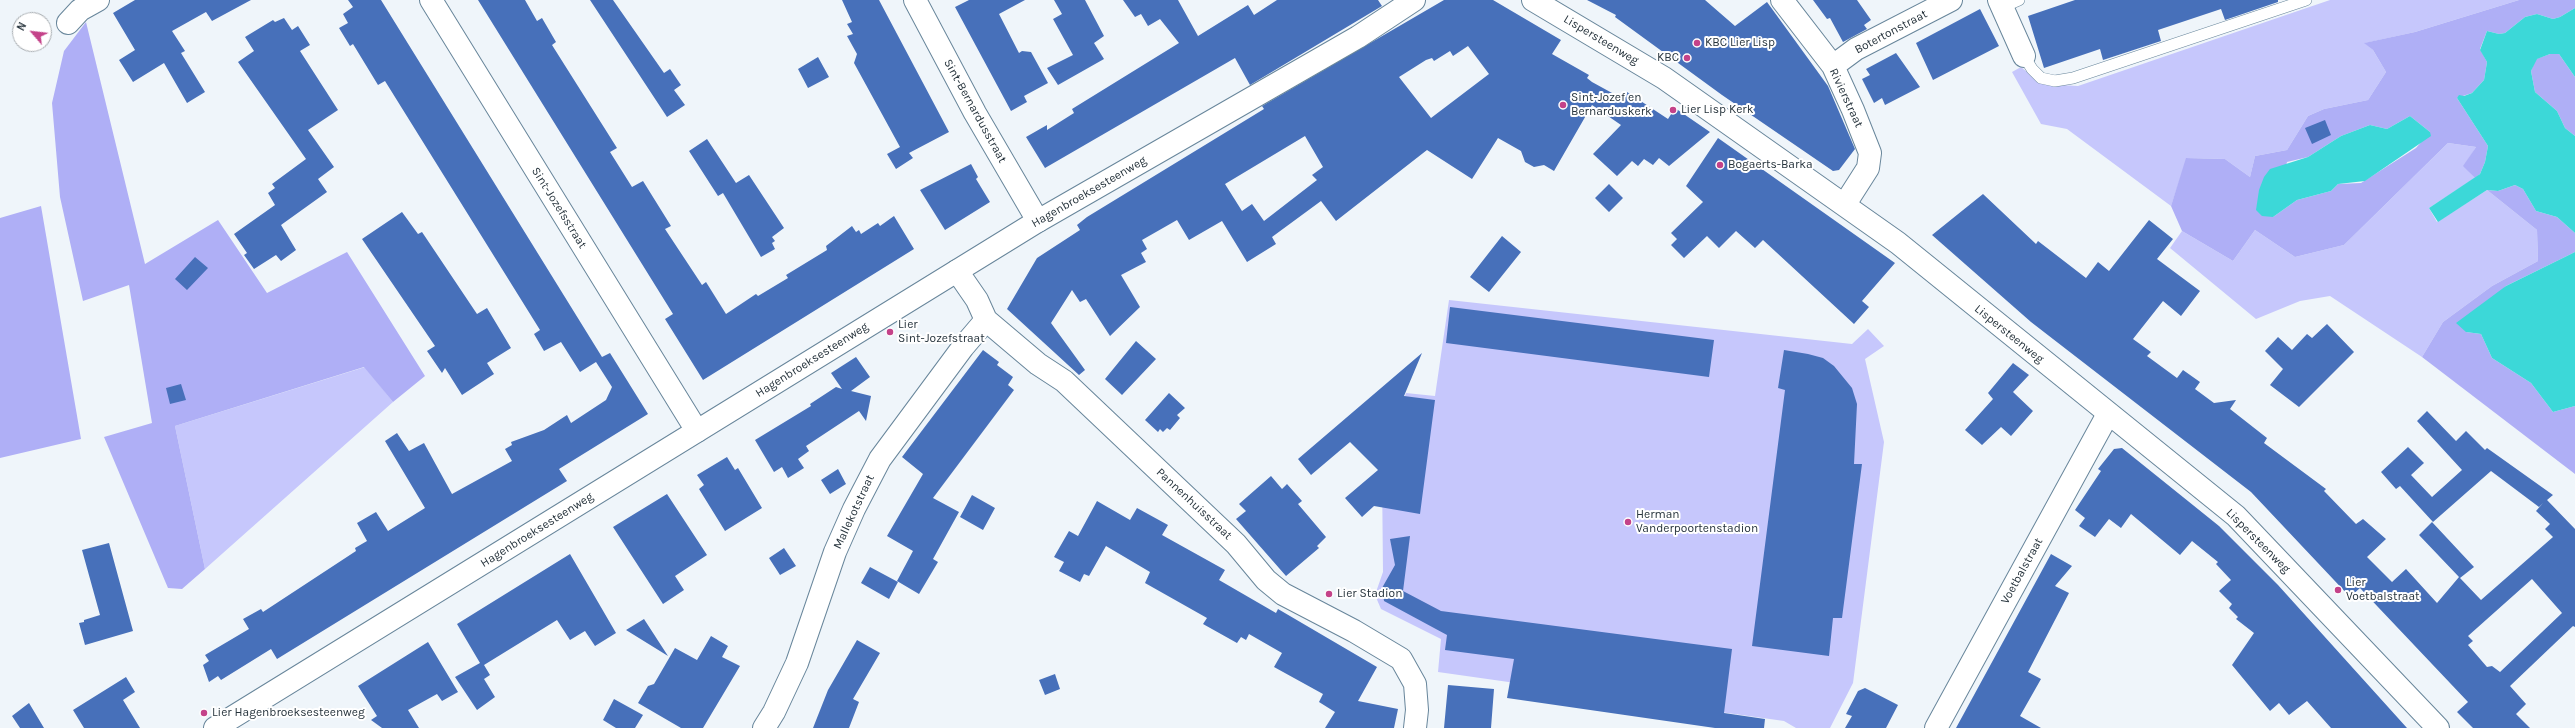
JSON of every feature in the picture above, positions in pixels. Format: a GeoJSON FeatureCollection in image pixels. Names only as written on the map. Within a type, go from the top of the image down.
{"type":"FeatureCollection","features":[{"type":"Feature","properties":{"kind":"street"},"geometry":{"type":"LineString","coordinates":[[68,23],[80,10],[98,0]]}},
{"type":"Feature","properties":{"kind":"street","name":"Sint-Jozefsstraat"},"geometry":{"type":"LineString","coordinates":[[431,0],[692,423]]}},
{"type":"Feature","properties":{"kind":"street","name":"Sint-Bernardusstraat"},"geometry":{"type":"LineString","coordinates":[[915,0],[975,113],[1038,222]]}},
{"type":"Feature","properties":{"kind":"street","name":"Hagenbroeksesteenweg"},"geometry":{"type":"LineString","coordinates":[[215,728],[692,423],[957,271],[1038,222],[1372,28],[1414,0]]}},
{"type":"Feature","properties":{"kind":"street","name":"Lispersteenweg"},"geometry":{"type":"LineString","coordinates":[[1533,0],[1664,78],[1845,204],[1898,243],[2236,516],[2438,728]]}},
{"type":"Feature","properties":{"kind":"street","name":"Rivierstraat"},"geometry":{"type":"LineString","coordinates":[[1782,0],[1832,66],[1853,110],[1870,153],[1868,168],[1845,204]]}},
{"type":"Feature","properties":{"kind":"street","name":"Botertonstraat"},"geometry":{"type":"LineString","coordinates":[[1832,66],[1856,48],[1951,0]]}},
{"type":"Feature","properties":{"kind":"street"},"geometry":{"type":"LineString","coordinates":[[2007,2],[2024,56]]}},
{"type":"Feature","properties":{"kind":"street","name":"Pannenhuisstraat"},"geometry":{"type":"LineString","coordinates":[[957,271],[977,300],[986,320],[1038,364],[1064,381],[1188,496],[1236,544],[1266,580],[1283,594],[1382,646],[1401,659],[1415,684],[1417,710],[1415,728]]}},
{"type":"Feature","properties":{"kind":"street","name":"Mallekotstraat"},"geometry":{"type":"LineString","coordinates":[[764,728],[774,712],[797,663],[835,552],[854,509],[877,465],[963,347],[986,320]]}},
{"type":"Feature","properties":{"kind":"street","name":"Voetbalstraat"},"geometry":{"type":"LineString","coordinates":[[1936,728],[2108,414]]}},
{"type":"Feature","properties":{"kind":"lane"},"geometry":{"type":"LineString","coordinates":[[2024,56],[2032,69],[2041,78],[2055,81],[2073,78],[2306,0]]}},
{"type":"Feature","properties":{"kind":"shaded area"},"geometry":{"type":"Polygon","coordinates":[[[2330,0],[2519,0],[2415,32],[2365,43],[2373,50],[2386,72],[2368,100],[2324,109],[2308,116],[2287,150],[2255,156],[2250,177],[2225,159],[2187,158],[2171,206],[2067,129],[2041,124],[2012,72],[2021,67],[2042,84],[2078,86],[2330,0]]]}},
{"type":"Feature","properties":{"kind":"shaded area"},"geometry":{"type":"Polygon","coordinates":[[[2519,0],[2575,0],[2575,8],[2560,17],[2553,19],[2537,14],[2525,17],[2505,33],[2499,34],[2487,31],[2480,49],[2487,62],[2484,80],[2472,93],[2457,98],[2488,146],[2485,162],[2480,174],[2475,178],[2463,166],[2476,147],[2448,143],[2344,245],[2295,257],[2255,230],[2233,261],[2182,231],[2171,206],[2186,158],[2225,159],[2250,177],[2255,156],[2287,150],[2308,116],[2324,109],[2368,100],[2386,72],[2373,50],[2364,43],[2415,32],[2519,0]],[[2410,116],[2387,129],[2370,125],[2341,136],[2308,157],[2287,162],[2273,217],[2297,200],[2331,191],[2338,184],[2361,183],[2416,148],[2430,132],[2410,116]]]}},
{"type":"Feature","properties":{"kind":"shaded area"},"geometry":{"type":"Polygon","coordinates":[[[2575,8],[2575,77],[2559,54],[2550,54],[2537,59],[2531,71],[2535,92],[2557,111],[2565,128],[2575,136],[2575,233],[2557,217],[2536,211],[2523,189],[2515,185],[2498,191],[2487,190],[2438,222],[2429,208],[2480,174],[2485,162],[2488,146],[2457,98],[2459,95],[2464,96],[2472,93],[2484,80],[2487,62],[2480,50],[2487,31],[2499,34],[2505,33],[2525,17],[2537,14],[2553,19],[2560,17],[2575,8]]]}},
{"type":"Feature","properties":{"kind":"shaded area"},"geometry":{"type":"Polygon","coordinates":[[[86,22],[145,264],[218,220],[267,293],[347,252],[425,376],[393,402],[364,367],[175,426],[205,569],[182,589],[168,588],[104,437],[152,423],[129,285],[83,301],[60,197],[52,103],[64,51],[86,22]]]}},
{"type":"Feature","properties":{"kind":"shaded area"},"geometry":{"type":"Polygon","coordinates":[[[2550,54],[2559,54],[2575,77],[2575,136],[2565,128],[2557,111],[2535,92],[2531,71],[2536,59],[2550,54]]]}},
{"type":"Feature","properties":{"kind":"shaded area"},"geometry":{"type":"Polygon","coordinates":[[[2410,116],[2430,132],[2431,136],[2365,181],[2338,184],[2331,191],[2297,200],[2273,217],[2262,216],[2256,210],[2259,190],[2264,177],[2270,169],[2308,157],[2341,136],[2370,125],[2387,129],[2410,116]]]}},
{"type":"Feature","properties":{"kind":"shaded area"},"geometry":{"type":"Polygon","coordinates":[[[2448,143],[2476,147],[2464,166],[2475,178],[2429,208],[2437,222],[2487,190],[2537,230],[2538,261],[2492,286],[2443,322],[2422,357],[2330,296],[2300,301],[2256,319],[2170,248],[2182,231],[2233,261],[2255,230],[2295,257],[2344,245],[2448,143]]]}},
{"type":"Feature","properties":{"kind":"shaded area"},"geometry":{"type":"Polygon","coordinates":[[[2515,185],[2523,189],[2536,211],[2557,217],[2575,233],[2575,252],[2506,286],[2466,332],[2481,334],[2492,358],[2531,383],[2553,412],[2575,406],[2575,474],[2422,357],[2443,322],[2492,286],[2538,261],[2537,230],[2487,190],[2498,191],[2515,185]]]}},
{"type":"Feature","properties":{"kind":"shaded area"},"geometry":{"type":"Polygon","coordinates":[[[41,206],[81,439],[0,458],[0,218],[41,206]]]}},
{"type":"Feature","properties":{"kind":"shaded area"},"geometry":{"type":"Polygon","coordinates":[[[2575,252],[2575,406],[2553,412],[2531,383],[2492,358],[2481,334],[2466,332],[2456,323],[2506,286],[2575,252]]]}},
{"type":"Feature","properties":{"kind":"shaded area","name":"Herman Vanderpoortenstadion"},"geometry":{"type":"Polygon","coordinates":[[[1449,300],[1852,344],[1868,329],[1884,346],[1865,359],[1884,442],[1853,683],[1830,728],[1796,728],[1784,721],[1438,672],[1441,639],[1381,609],[1375,595],[1383,572],[1382,473],[1406,393],[1435,396],[1449,300]]]}},
{"type":"Feature","properties":{"kind":"shaded area"},"geometry":{"type":"Polygon","coordinates":[[[365,367],[393,402],[205,569],[175,426],[365,367]]]}},
{"type":"Feature","properties":{"kind":"building"},"geometry":{"type":"Polygon","coordinates":[[[135,0],[251,0],[212,21],[206,12],[172,31],[185,51],[181,53],[205,92],[187,103],[164,63],[133,82],[119,60],[135,50],[113,13],[135,0]]]}},
{"type":"Feature","properties":{"kind":"building"},"geometry":{"type":"Polygon","coordinates":[[[348,0],[381,0],[602,357],[610,353],[648,414],[559,469],[567,481],[277,659],[271,649],[221,680],[218,676],[209,682],[203,665],[209,661],[205,655],[249,629],[243,619],[261,609],[263,612],[356,551],[355,548],[367,541],[357,523],[376,512],[388,531],[425,508],[385,441],[397,433],[409,451],[424,443],[452,494],[512,461],[505,449],[512,445],[511,442],[544,430],[567,415],[571,423],[606,400],[612,387],[596,362],[580,372],[561,342],[544,351],[534,334],[540,330],[385,81],[378,85],[353,44],[350,46],[339,28],[348,23],[343,14],[353,7],[348,0]]]}},
{"type":"Feature","properties":{"kind":"building"},"geometry":{"type":"Polygon","coordinates":[[[478,0],[525,0],[537,21],[542,18],[556,42],[552,45],[617,148],[610,152],[632,187],[643,181],[671,226],[665,229],[702,285],[706,282],[726,314],[756,294],[758,296],[788,278],[786,275],[827,250],[826,246],[852,226],[856,232],[859,230],[861,234],[878,223],[880,226],[894,216],[914,249],[703,380],[665,319],[673,314],[478,0]]]}},
{"type":"Feature","properties":{"kind":"building"},"geometry":{"type":"Polygon","coordinates":[[[590,0],[613,0],[664,73],[670,69],[681,85],[674,90],[685,105],[667,117],[590,0]]]}},
{"type":"Feature","properties":{"kind":"building"},"geometry":{"type":"Polygon","coordinates":[[[842,0],[879,0],[949,132],[909,153],[913,158],[896,169],[887,154],[900,147],[854,63],[857,54],[847,36],[853,34],[847,24],[852,22],[842,0]]]}},
{"type":"Feature","properties":{"kind":"building"},"geometry":{"type":"Polygon","coordinates":[[[969,0],[1025,0],[999,14],[1019,53],[1022,51],[1031,52],[1048,83],[1024,96],[1027,102],[1011,111],[955,7],[969,0]]]}},
{"type":"Feature","properties":{"kind":"building"},"geometry":{"type":"Polygon","coordinates":[[[1054,0],[1085,0],[1104,36],[1094,43],[1104,59],[1058,85],[1047,68],[1073,55],[1053,19],[1062,14],[1054,0]]]}},
{"type":"Feature","properties":{"kind":"building"},"geometry":{"type":"Polygon","coordinates":[[[1123,0],[1178,0],[1198,36],[1248,5],[1254,15],[1277,0],[1378,0],[1382,6],[1250,85],[1235,58],[1045,168],[1026,137],[1047,125],[1047,130],[1074,113],[1072,109],[1179,43],[1160,19],[1148,26],[1141,14],[1135,17],[1123,0]]]}},
{"type":"Feature","properties":{"kind":"building"},"geometry":{"type":"Polygon","coordinates":[[[1444,0],[1493,0],[1561,40],[1552,54],[1589,75],[1587,78],[1592,82],[1623,99],[1627,92],[1668,119],[1675,108],[1710,132],[1669,166],[1659,158],[1653,165],[1644,159],[1638,166],[1632,161],[1617,176],[1593,154],[1621,125],[1592,105],[1554,171],[1544,165],[1534,167],[1525,162],[1521,151],[1498,138],[1472,179],[1427,150],[1336,221],[1321,201],[1272,237],[1276,244],[1247,262],[1222,221],[1189,240],[1177,220],[1142,240],[1147,249],[1141,253],[1146,262],[1121,275],[1140,307],[1110,336],[1086,299],[1080,302],[1072,290],[1051,323],[1085,370],[1079,375],[1007,309],[1037,258],[1080,230],[1077,225],[1087,217],[1264,109],[1262,106],[1444,0]],[[1468,46],[1453,56],[1450,51],[1434,61],[1432,58],[1426,60],[1399,77],[1431,118],[1489,74],[1468,46]],[[1305,136],[1225,184],[1242,211],[1252,204],[1264,221],[1317,180],[1312,175],[1323,167],[1305,136]]]}},
{"type":"Feature","properties":{"kind":"building"},"geometry":{"type":"Polygon","coordinates":[[[1587,0],[1705,0],[1735,26],[1767,2],[1828,86],[1855,149],[1839,170],[1833,171],[1722,95],[1615,17],[1616,15],[1587,0]]]}},
{"type":"Feature","properties":{"kind":"building"},"geometry":{"type":"Polygon","coordinates":[[[1813,0],[1857,0],[1871,20],[1864,25],[1867,29],[1843,42],[1830,18],[1827,19],[1813,0]]]}},
{"type":"Feature","properties":{"kind":"building"},"geometry":{"type":"Polygon","coordinates":[[[2075,0],[2278,0],[2278,2],[2225,20],[2221,9],[2158,30],[2161,41],[2103,60],[2100,49],[2044,68],[2028,16],[2075,0]]]}},
{"type":"Feature","properties":{"kind":"building"},"geometry":{"type":"Polygon","coordinates":[[[1980,9],[1999,46],[1933,80],[1916,43],[1980,9]]]}},
{"type":"Feature","properties":{"kind":"building"},"geometry":{"type":"Polygon","coordinates":[[[284,18],[292,30],[298,26],[310,45],[300,51],[338,110],[308,130],[334,167],[318,179],[327,192],[281,225],[296,250],[281,261],[276,255],[254,269],[244,255],[247,253],[234,234],[275,205],[268,193],[275,188],[272,184],[306,159],[238,62],[254,51],[245,37],[273,20],[275,22],[284,18]]]}},
{"type":"Feature","properties":{"kind":"building"},"geometry":{"type":"Polygon","coordinates":[[[1896,53],[1920,87],[1885,105],[1882,98],[1874,103],[1862,79],[1870,75],[1866,69],[1896,53]]]}},
{"type":"Feature","properties":{"kind":"building"},"geometry":{"type":"Polygon","coordinates":[[[818,57],[829,77],[808,88],[798,69],[818,57]]]}},
{"type":"Feature","properties":{"kind":"building"},"geometry":{"type":"Polygon","coordinates":[[[2325,120],[2331,135],[2312,144],[2305,128],[2325,120]]]}},
{"type":"Feature","properties":{"kind":"building"},"geometry":{"type":"Polygon","coordinates":[[[1718,138],[1895,263],[1862,301],[1869,307],[1854,324],[1763,240],[1755,248],[1736,231],[1719,248],[1707,236],[1684,258],[1671,245],[1677,239],[1671,233],[1703,202],[1686,186],[1718,138]]]}},
{"type":"Feature","properties":{"kind":"building"},"geometry":{"type":"Polygon","coordinates":[[[707,139],[736,183],[749,175],[784,228],[772,237],[775,241],[772,243],[775,249],[761,257],[723,193],[718,196],[689,151],[707,139]]]}},
{"type":"Feature","properties":{"kind":"building"},"geometry":{"type":"Polygon","coordinates":[[[971,164],[978,177],[976,179],[990,202],[945,230],[920,190],[971,164]]]}},
{"type":"Feature","properties":{"kind":"building"},"geometry":{"type":"Polygon","coordinates":[[[1609,184],[1623,198],[1609,212],[1595,198],[1609,184]]]}},
{"type":"Feature","properties":{"kind":"building"},"geometry":{"type":"Polygon","coordinates":[[[1983,194],[2036,244],[2038,241],[2086,278],[2098,262],[2109,271],[2149,220],[2173,239],[2157,259],[2200,291],[2181,316],[2163,301],[2133,339],[2151,352],[2147,356],[2177,378],[2183,370],[2200,382],[2195,389],[2214,403],[2236,400],[2230,409],[2267,438],[2264,443],[2326,489],[2324,491],[2356,524],[2363,519],[2386,539],[2367,557],[2392,582],[2406,569],[2437,603],[2459,577],[2419,535],[2432,522],[2474,567],[2460,578],[2481,600],[2553,537],[2545,529],[2550,524],[2536,511],[2543,503],[2539,507],[2491,471],[2433,522],[2400,486],[2396,489],[2381,472],[2408,447],[2424,463],[2411,475],[2432,497],[2462,470],[2417,421],[2427,411],[2456,441],[2466,431],[2485,450],[2487,448],[2553,495],[2547,500],[2575,529],[2575,627],[2573,626],[2510,686],[2526,704],[2516,714],[2530,728],[2473,728],[2457,712],[2468,702],[2360,588],[2350,597],[2251,492],[2031,322],[1932,235],[1983,194]],[[2532,579],[2468,636],[2473,641],[2468,645],[2487,667],[2492,666],[2500,672],[2562,613],[2532,579]]]}},
{"type":"Feature","properties":{"kind":"building"},"geometry":{"type":"Polygon","coordinates":[[[402,212],[418,234],[422,232],[477,314],[487,308],[511,348],[487,363],[494,374],[462,395],[445,368],[442,373],[427,351],[435,346],[362,239],[402,212]]]}},
{"type":"Feature","properties":{"kind":"building"},"geometry":{"type":"Polygon","coordinates":[[[1502,236],[1521,252],[1489,292],[1470,277],[1502,236]]]}},
{"type":"Feature","properties":{"kind":"building"},"geometry":{"type":"Polygon","coordinates":[[[195,257],[208,268],[187,290],[175,279],[195,257]]]}},
{"type":"Feature","properties":{"kind":"building"},"geometry":{"type":"Polygon","coordinates":[[[1450,307],[1714,340],[1709,377],[1446,343],[1450,307]]]}},
{"type":"Feature","properties":{"kind":"building"},"geometry":{"type":"Polygon","coordinates":[[[2327,324],[2354,352],[2299,407],[2270,385],[2283,369],[2265,351],[2278,337],[2292,350],[2307,334],[2312,338],[2327,324]]]}},
{"type":"Feature","properties":{"kind":"building"},"geometry":{"type":"Polygon","coordinates":[[[1136,341],[1156,359],[1122,395],[1105,379],[1136,341]]]}},
{"type":"Feature","properties":{"kind":"building"},"geometry":{"type":"Polygon","coordinates":[[[983,350],[999,362],[997,365],[1013,377],[1008,385],[1014,390],[933,498],[959,512],[933,559],[938,562],[919,594],[897,581],[913,551],[887,536],[923,474],[902,457],[983,350]]]}},
{"type":"Feature","properties":{"kind":"building"},"geometry":{"type":"Polygon","coordinates":[[[1784,350],[1823,358],[1834,366],[1852,388],[1857,404],[1854,464],[1862,464],[1842,618],[1833,618],[1829,656],[1752,646],[1785,390],[1778,388],[1784,350]]]}},
{"type":"Feature","properties":{"kind":"building"},"geometry":{"type":"Polygon","coordinates":[[[1422,353],[1404,396],[1435,400],[1420,514],[1374,506],[1362,517],[1345,498],[1378,470],[1350,442],[1311,475],[1298,459],[1422,353]]]}},
{"type":"Feature","properties":{"kind":"building"},"geometry":{"type":"Polygon","coordinates":[[[856,357],[870,377],[851,391],[871,396],[866,421],[859,411],[806,446],[809,451],[798,459],[804,468],[788,478],[782,467],[774,472],[755,440],[811,406],[810,404],[836,387],[842,389],[831,373],[856,357]]]}},
{"type":"Feature","properties":{"kind":"building"},"geometry":{"type":"Polygon","coordinates":[[[2013,363],[2029,375],[2013,392],[2033,411],[2011,436],[2001,427],[1982,445],[1965,430],[1993,399],[1988,393],[2013,363]]]}},
{"type":"Feature","properties":{"kind":"building"},"geometry":{"type":"Polygon","coordinates":[[[181,384],[186,400],[170,404],[166,388],[181,384]]]}},
{"type":"Feature","properties":{"kind":"building"},"geometry":{"type":"Polygon","coordinates":[[[1169,393],[1185,408],[1177,415],[1180,418],[1170,430],[1167,428],[1163,432],[1160,429],[1158,432],[1145,420],[1169,393]]]}},
{"type":"Feature","properties":{"kind":"building"},"geometry":{"type":"Polygon","coordinates":[[[2122,448],[2219,526],[2278,585],[2407,728],[2331,728],[2307,701],[2289,715],[2279,703],[2270,711],[2232,665],[2254,633],[2236,619],[2238,617],[2229,608],[2232,604],[2219,591],[2231,580],[2216,564],[2218,562],[2192,541],[2180,555],[2131,514],[2121,528],[2109,519],[2095,537],[2079,526],[2085,518],[2075,510],[2101,471],[2098,469],[2114,449],[2122,448]]]}},
{"type":"Feature","properties":{"kind":"building"},"geometry":{"type":"Polygon","coordinates":[[[727,457],[735,470],[738,468],[762,508],[725,531],[699,489],[704,485],[697,475],[727,457]]]}},
{"type":"Feature","properties":{"kind":"building"},"geometry":{"type":"Polygon","coordinates":[[[838,469],[846,484],[830,494],[821,480],[838,469]]]}},
{"type":"Feature","properties":{"kind":"building"},"geometry":{"type":"Polygon","coordinates":[[[1271,476],[1282,489],[1287,484],[1302,501],[1298,504],[1326,537],[1317,546],[1319,548],[1286,576],[1236,519],[1246,511],[1239,504],[1271,476]]]}},
{"type":"Feature","properties":{"kind":"building"},"geometry":{"type":"Polygon","coordinates":[[[667,494],[707,555],[675,576],[684,590],[663,604],[613,527],[667,494]]]}},
{"type":"Feature","properties":{"kind":"building"},"geometry":{"type":"Polygon","coordinates":[[[972,495],[995,508],[983,530],[960,517],[972,495]]]}},
{"type":"Feature","properties":{"kind":"building"},"geometry":{"type":"Polygon","coordinates":[[[1097,501],[1130,520],[1137,508],[1168,525],[1162,535],[1225,570],[1219,580],[1276,613],[1278,609],[1377,667],[1358,701],[1398,709],[1394,728],[1325,728],[1335,712],[1319,702],[1323,694],[1274,667],[1282,653],[1249,634],[1246,640],[1241,637],[1237,643],[1203,624],[1207,618],[1145,583],[1150,572],[1106,546],[1089,576],[1084,574],[1080,582],[1059,571],[1064,562],[1054,557],[1069,531],[1078,536],[1097,501]]]}},
{"type":"Feature","properties":{"kind":"building"},"geometry":{"type":"Polygon","coordinates":[[[1410,536],[1403,591],[1441,611],[1732,649],[1724,713],[1765,719],[1764,728],[1715,728],[1507,698],[1514,659],[1445,650],[1447,635],[1384,601],[1382,588],[1395,565],[1390,539],[1410,536]]]}},
{"type":"Feature","properties":{"kind":"building"},"geometry":{"type":"Polygon","coordinates":[[[109,543],[133,631],[85,645],[79,623],[100,615],[82,550],[109,543]]]}},
{"type":"Feature","properties":{"kind":"building"},"geometry":{"type":"Polygon","coordinates":[[[784,548],[796,566],[780,575],[769,558],[784,548]]]}},
{"type":"Feature","properties":{"kind":"building"},"geometry":{"type":"Polygon","coordinates":[[[570,554],[616,633],[595,646],[585,631],[570,640],[557,620],[484,665],[490,675],[484,679],[495,697],[477,710],[455,677],[480,663],[457,624],[570,554]]]}},
{"type":"Feature","properties":{"kind":"building"},"geometry":{"type":"Polygon","coordinates":[[[2051,554],[2072,566],[2055,586],[2069,593],[2028,672],[2041,679],[2020,716],[2041,728],[1956,728],[2051,554]]]}},
{"type":"Feature","properties":{"kind":"building"},"geometry":{"type":"Polygon","coordinates":[[[870,567],[898,582],[889,599],[861,583],[870,567]]]}},
{"type":"Feature","properties":{"kind":"building"},"geometry":{"type":"Polygon","coordinates":[[[644,619],[668,656],[626,630],[644,619]]]}},
{"type":"Feature","properties":{"kind":"building"},"geometry":{"type":"Polygon","coordinates":[[[711,636],[728,646],[722,657],[740,666],[703,728],[681,728],[638,703],[648,686],[654,684],[675,648],[697,660],[711,636]]]}},
{"type":"Feature","properties":{"kind":"building"},"geometry":{"type":"Polygon","coordinates":[[[857,640],[880,653],[853,699],[859,702],[849,728],[813,728],[828,690],[857,640]]]}},
{"type":"Feature","properties":{"kind":"building"},"geometry":{"type":"Polygon","coordinates":[[[428,642],[458,692],[442,701],[437,694],[408,710],[419,728],[382,728],[371,720],[377,716],[358,686],[428,642]]]}},
{"type":"Feature","properties":{"kind":"building"},"geometry":{"type":"Polygon","coordinates":[[[1055,674],[1060,689],[1045,695],[1039,680],[1055,674]]]}},
{"type":"Feature","properties":{"kind":"building"},"geometry":{"type":"Polygon","coordinates":[[[126,677],[135,692],[123,700],[140,728],[84,728],[73,710],[126,677]]]}},
{"type":"Feature","properties":{"kind":"building"},"geometry":{"type":"Polygon","coordinates":[[[1448,685],[1494,689],[1491,728],[1444,728],[1448,685]]]}},
{"type":"Feature","properties":{"kind":"building"},"geometry":{"type":"Polygon","coordinates":[[[1865,688],[1898,705],[1886,728],[1845,728],[1852,716],[1846,714],[1858,691],[1865,688]]]}},
{"type":"Feature","properties":{"kind":"building"},"geometry":{"type":"Polygon","coordinates":[[[614,699],[643,715],[635,728],[616,728],[603,720],[614,699]]]}},
{"type":"Feature","properties":{"kind":"building"},"geometry":{"type":"Polygon","coordinates":[[[29,703],[44,728],[20,728],[12,716],[29,703]]]}},
{"type":"Feature","properties":{"kind":"place","name":"KBC Lier Lisp"},"geometry":{"type":"Point","coordinates":[1697,43]}},
{"type":"Feature","properties":{"kind":"place","name":"KBC"},"geometry":{"type":"Point","coordinates":[1687,58]}},
{"type":"Feature","properties":{"kind":"place","name":"Sint-Jozef en Bernarduskerk"},"geometry":{"type":"Point","coordinates":[1563,105]}},
{"type":"Feature","properties":{"kind":"place","name":"Lier Lisp Kerk"},"geometry":{"type":"Point","coordinates":[1673,110]}},
{"type":"Feature","properties":{"kind":"place","name":"Bogaerts-Barka"},"geometry":{"type":"Point","coordinates":[1720,165]}},
{"type":"Feature","properties":{"kind":"place","name":"Lier Sint-Jozefstraat"},"geometry":{"type":"Point","coordinates":[890,332]}},
{"type":"Feature","properties":{"kind":"place","name":"Herman Vanderpoortenstadion"},"geometry":{"type":"Point","coordinates":[1628,522]}},
{"type":"Feature","properties":{"kind":"place","name":"Lier Voetbalstraat"},"geometry":{"type":"Point","coordinates":[2338,590]}},
{"type":"Feature","properties":{"kind":"place","name":"Lier Stadion"},"geometry":{"type":"Point","coordinates":[1329,594]}},
{"type":"Feature","properties":{"kind":"place","name":"Lier Hagenbroeksesteenweg"},"geometry":{"type":"Point","coordinates":[204,713]}}]}
